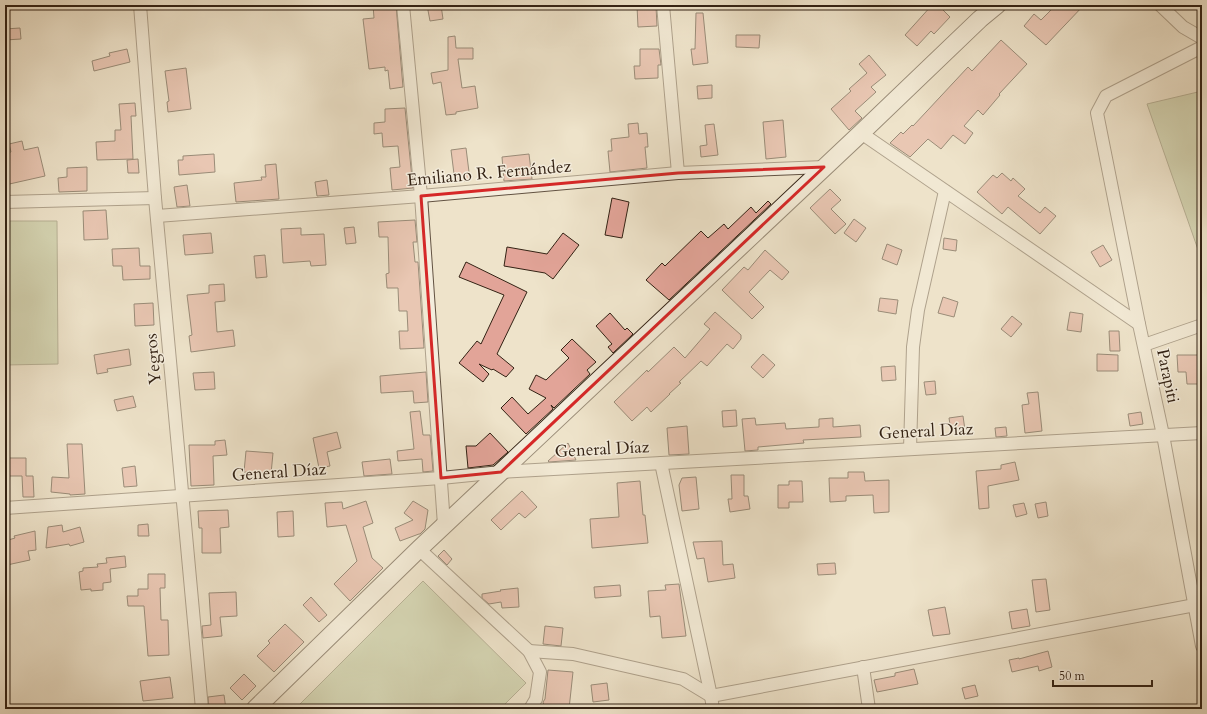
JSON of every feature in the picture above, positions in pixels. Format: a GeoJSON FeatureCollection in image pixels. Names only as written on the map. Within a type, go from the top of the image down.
{"type":"FeatureCollection","features":[{"type":"Feature","properties":{"kind":"street","name":"Yegros"},"geometry":{"type":"LineString","coordinates":[[140,5],[155,198],[202,709]]}},
{"type":"Feature","properties":{"kind":"street"},"geometry":{"type":"LineString","coordinates":[[403,5],[421,196],[444,525]]}},
{"type":"Feature","properties":{"kind":"street"},"geometry":{"type":"LineString","coordinates":[[663,5],[678,173]]}},
{"type":"Feature","properties":{"kind":"street"},"geometry":{"type":"LineString","coordinates":[[255,709],[444,525],[861,133],[980,19],[997,5]]}},
{"type":"Feature","properties":{"kind":"street"},"geometry":{"type":"LineString","coordinates":[[1160,5],[1183,27],[1202,38]]}},
{"type":"Feature","properties":{"kind":"street","name":"Parapiti"},"geometry":{"type":"LineString","coordinates":[[1202,47],[1106,96],[1097,113],[1139,324],[1164,435],[1202,646]]}},
{"type":"Feature","properties":{"kind":"street"},"geometry":{"type":"LineString","coordinates":[[861,133],[1139,324]]}},
{"type":"Feature","properties":{"kind":"street","name":"Emiliano R. Fernández"},"geometry":{"type":"LineString","coordinates":[[157,216],[421,196],[678,173],[824,167]]}},
{"type":"Feature","properties":{"kind":"street"},"geometry":{"type":"LineString","coordinates":[[910,449],[913,347],[915,332],[918,310],[945,191]]}},
{"type":"Feature","properties":{"kind":"street"},"geometry":{"type":"LineString","coordinates":[[5,202],[155,198]]}},
{"type":"Feature","properties":{"kind":"street"},"geometry":{"type":"LineString","coordinates":[[1144,345],[1202,325]]}},
{"type":"Feature","properties":{"kind":"street","name":"General Díaz"},"geometry":{"type":"LineString","coordinates":[[5,508],[441,478],[501,472],[1202,433]]}},
{"type":"Feature","properties":{"kind":"street"},"geometry":{"type":"LineString","coordinates":[[661,463],[713,709]]}},
{"type":"Feature","properties":{"kind":"street"},"geometry":{"type":"LineString","coordinates":[[419,549],[530,651],[540,672],[536,699],[530,709]]}},
{"type":"Feature","properties":{"kind":"street"},"geometry":{"type":"LineString","coordinates":[[530,651],[573,654],[683,679],[711,696],[1194,605]]}},
{"type":"Feature","properties":{"kind":"street"},"geometry":{"type":"LineString","coordinates":[[863,667],[870,709]]}},
{"type":"Feature","properties":{"kind":"highlighted area"},"geometry":{"type":"Polygon","coordinates":[[[824,167],[501,472],[441,478],[421,196],[678,173],[824,167]]]}},
{"type":"Feature","properties":{"kind":"green space"},"geometry":{"type":"Polygon","coordinates":[[[1202,91],[1202,261],[1147,104],[1202,91]]]}},
{"type":"Feature","properties":{"kind":"green space"},"geometry":{"type":"Polygon","coordinates":[[[5,221],[57,221],[58,364],[5,365],[5,221]]]}},
{"type":"Feature","properties":{"kind":"green space"},"geometry":{"type":"Polygon","coordinates":[[[423,581],[526,683],[500,709],[295,709],[423,581]]]}},
{"type":"Feature","properties":{"kind":"building"},"geometry":{"type":"Polygon","coordinates":[[[373,5],[396,5],[403,87],[390,89],[388,70],[385,71],[385,67],[369,69],[363,19],[374,18],[373,5]]]}},
{"type":"Feature","properties":{"kind":"building"},"geometry":{"type":"Polygon","coordinates":[[[427,5],[441,5],[443,19],[430,21],[427,5]]]}},
{"type":"Feature","properties":{"kind":"building"},"geometry":{"type":"Polygon","coordinates":[[[932,5],[938,5],[950,17],[934,34],[931,31],[917,46],[905,35],[932,5]]]}},
{"type":"Feature","properties":{"kind":"building"},"geometry":{"type":"Polygon","coordinates":[[[1056,5],[1084,5],[1046,45],[1024,26],[1034,14],[1041,20],[1056,5]]]}},
{"type":"Feature","properties":{"kind":"building"},"geometry":{"type":"Polygon","coordinates":[[[637,6],[656,6],[657,26],[638,27],[637,6]]]}},
{"type":"Feature","properties":{"kind":"building"},"geometry":{"type":"Polygon","coordinates":[[[696,13],[703,13],[708,63],[693,65],[691,49],[695,49],[696,13]]]}},
{"type":"Feature","properties":{"kind":"building"},"geometry":{"type":"Polygon","coordinates":[[[20,28],[21,39],[5,40],[5,29],[20,28]]]}},
{"type":"Feature","properties":{"kind":"building"},"geometry":{"type":"Polygon","coordinates":[[[736,35],[760,35],[759,48],[736,47],[736,35]]]}},
{"type":"Feature","properties":{"kind":"building"},"geometry":{"type":"Polygon","coordinates":[[[455,36],[456,48],[473,48],[473,59],[458,59],[462,88],[475,86],[478,108],[446,115],[441,82],[433,84],[431,73],[448,70],[448,37],[455,36]]]}},
{"type":"Feature","properties":{"kind":"building"},"geometry":{"type":"Polygon","coordinates":[[[1001,40],[1027,64],[999,94],[1000,95],[983,115],[978,110],[964,126],[973,133],[965,144],[953,135],[941,149],[928,139],[910,157],[890,143],[901,132],[903,134],[912,125],[913,126],[968,67],[972,71],[1001,40]]]}},
{"type":"Feature","properties":{"kind":"building"},"geometry":{"type":"Polygon","coordinates":[[[127,49],[130,62],[94,71],[92,61],[110,56],[109,53],[127,49]]]}},
{"type":"Feature","properties":{"kind":"building"},"geometry":{"type":"Polygon","coordinates":[[[640,49],[659,49],[661,65],[658,65],[658,78],[635,79],[634,66],[640,66],[640,49]]]}},
{"type":"Feature","properties":{"kind":"building"},"geometry":{"type":"Polygon","coordinates":[[[869,55],[886,75],[871,87],[876,92],[855,111],[862,118],[849,130],[831,109],[851,91],[849,89],[867,73],[859,64],[869,55]]]}},
{"type":"Feature","properties":{"kind":"building"},"geometry":{"type":"Polygon","coordinates":[[[186,68],[191,109],[168,112],[167,102],[169,101],[165,71],[186,68]]]}},
{"type":"Feature","properties":{"kind":"building"},"geometry":{"type":"Polygon","coordinates":[[[712,85],[712,98],[698,99],[697,86],[712,85]]]}},
{"type":"Feature","properties":{"kind":"building"},"geometry":{"type":"Polygon","coordinates":[[[135,103],[136,116],[131,116],[133,159],[97,160],[96,142],[115,141],[115,130],[121,130],[119,104],[135,103]]]}},
{"type":"Feature","properties":{"kind":"building"},"geometry":{"type":"Polygon","coordinates":[[[405,108],[413,188],[392,190],[390,168],[400,167],[398,146],[383,147],[382,133],[374,134],[374,123],[385,122],[385,109],[405,108]]]}},
{"type":"Feature","properties":{"kind":"building"},"geometry":{"type":"Polygon","coordinates":[[[783,120],[786,157],[766,159],[763,122],[783,120]]]}},
{"type":"Feature","properties":{"kind":"building"},"geometry":{"type":"Polygon","coordinates":[[[638,123],[639,134],[647,133],[648,147],[645,147],[647,168],[610,172],[608,151],[612,151],[611,139],[629,137],[628,124],[638,123]]]}},
{"type":"Feature","properties":{"kind":"building"},"geometry":{"type":"Polygon","coordinates":[[[714,124],[718,155],[701,157],[700,146],[707,145],[705,125],[714,124]]]}},
{"type":"Feature","properties":{"kind":"building"},"geometry":{"type":"Polygon","coordinates":[[[22,141],[24,150],[38,147],[45,176],[5,185],[5,153],[11,152],[9,144],[22,141]]]}},
{"type":"Feature","properties":{"kind":"building"},"geometry":{"type":"Polygon","coordinates":[[[466,148],[470,180],[455,182],[451,150],[466,148]]]}},
{"type":"Feature","properties":{"kind":"building"},"geometry":{"type":"Polygon","coordinates":[[[214,154],[215,172],[179,175],[178,160],[183,160],[183,156],[214,154]]]}},
{"type":"Feature","properties":{"kind":"building"},"geometry":{"type":"Polygon","coordinates":[[[529,154],[532,179],[504,181],[502,157],[529,154]]]}},
{"type":"Feature","properties":{"kind":"building"},"geometry":{"type":"Polygon","coordinates":[[[138,159],[139,173],[128,173],[127,160],[138,159]]]}},
{"type":"Feature","properties":{"kind":"building"},"geometry":{"type":"Polygon","coordinates":[[[276,164],[279,199],[236,202],[234,183],[262,180],[261,177],[266,177],[265,165],[276,164]]]}},
{"type":"Feature","properties":{"kind":"building"},"geometry":{"type":"Polygon","coordinates":[[[87,167],[87,191],[59,192],[58,178],[67,177],[67,168],[87,167]]]}},
{"type":"Feature","properties":{"kind":"building"},"geometry":{"type":"Polygon","coordinates":[[[1002,173],[1011,181],[1013,178],[1025,189],[1018,196],[1040,213],[1045,207],[1056,216],[1040,234],[1008,207],[1002,214],[977,192],[993,175],[997,178],[1002,173]]]}},
{"type":"Feature","properties":{"kind":"building"},"geometry":{"type":"Polygon","coordinates":[[[327,180],[329,195],[317,196],[315,182],[327,180]]]}},
{"type":"Feature","properties":{"kind":"building"},"geometry":{"type":"Polygon","coordinates":[[[187,185],[190,206],[177,207],[174,187],[187,185]]]}},
{"type":"Feature","properties":{"kind":"building"},"geometry":{"type":"Polygon","coordinates":[[[830,189],[841,200],[831,209],[846,224],[835,234],[810,208],[830,189]]]}},
{"type":"Feature","properties":{"kind":"building"},"geometry":{"type":"Polygon","coordinates":[[[612,198],[629,202],[622,238],[605,235],[612,198]]]}},
{"type":"Feature","properties":{"kind":"building"},"geometry":{"type":"Polygon","coordinates":[[[768,201],[771,204],[669,300],[646,280],[662,263],[665,266],[701,231],[708,238],[724,224],[728,229],[751,207],[756,213],[768,201]]]}},
{"type":"Feature","properties":{"kind":"building"},"geometry":{"type":"Polygon","coordinates":[[[106,210],[108,239],[84,240],[83,211],[106,210]]]}},
{"type":"Feature","properties":{"kind":"building"},"geometry":{"type":"Polygon","coordinates":[[[854,219],[866,228],[856,242],[844,233],[854,219]]]}},
{"type":"Feature","properties":{"kind":"building"},"geometry":{"type":"Polygon","coordinates":[[[415,220],[417,242],[413,242],[415,262],[418,262],[424,348],[400,349],[399,331],[408,331],[407,311],[399,311],[398,288],[387,288],[386,274],[389,273],[388,237],[379,237],[378,222],[415,220]]]}},
{"type":"Feature","properties":{"kind":"building"},"geometry":{"type":"Polygon","coordinates":[[[354,227],[356,243],[346,244],[344,228],[354,227]]]}},
{"type":"Feature","properties":{"kind":"building"},"geometry":{"type":"Polygon","coordinates":[[[301,228],[301,235],[324,234],[326,265],[311,266],[310,261],[283,263],[281,229],[301,228]]]}},
{"type":"Feature","properties":{"kind":"building"},"geometry":{"type":"Polygon","coordinates":[[[211,233],[213,253],[185,255],[183,235],[211,233]]]}},
{"type":"Feature","properties":{"kind":"building"},"geometry":{"type":"Polygon","coordinates":[[[563,233],[579,245],[553,279],[545,273],[504,266],[507,247],[547,254],[563,233]]]}},
{"type":"Feature","properties":{"kind":"building"},"geometry":{"type":"Polygon","coordinates":[[[944,238],[957,240],[956,251],[943,249],[944,238]]]}},
{"type":"Feature","properties":{"kind":"building"},"geometry":{"type":"Polygon","coordinates":[[[887,244],[902,250],[897,265],[882,259],[887,244]]]}},
{"type":"Feature","properties":{"kind":"building"},"geometry":{"type":"Polygon","coordinates":[[[1103,245],[1112,260],[1100,267],[1091,252],[1103,245]]]}},
{"type":"Feature","properties":{"kind":"building"},"geometry":{"type":"Polygon","coordinates":[[[139,248],[140,266],[150,266],[150,279],[123,280],[122,266],[113,266],[112,249],[139,248]]]}},
{"type":"Feature","properties":{"kind":"building"},"geometry":{"type":"Polygon","coordinates":[[[765,250],[789,272],[782,280],[770,270],[749,292],[764,307],[752,319],[722,290],[744,267],[748,270],[765,250]]]}},
{"type":"Feature","properties":{"kind":"building"},"geometry":{"type":"Polygon","coordinates":[[[265,255],[267,277],[256,278],[254,256],[265,255]]]}},
{"type":"Feature","properties":{"kind":"building"},"geometry":{"type":"Polygon","coordinates":[[[466,262],[527,292],[497,354],[514,368],[506,377],[493,369],[492,370],[479,364],[489,374],[483,382],[459,363],[477,341],[481,344],[504,295],[459,277],[466,262]]]}},
{"type":"Feature","properties":{"kind":"building"},"geometry":{"type":"Polygon","coordinates":[[[224,284],[225,301],[215,302],[217,332],[233,330],[235,346],[191,352],[189,336],[192,335],[187,295],[209,293],[209,285],[224,284]]]}},
{"type":"Feature","properties":{"kind":"building"},"geometry":{"type":"Polygon","coordinates":[[[943,297],[958,302],[954,317],[938,313],[943,297]]]}},
{"type":"Feature","properties":{"kind":"building"},"geometry":{"type":"Polygon","coordinates":[[[880,298],[898,300],[896,314],[878,311],[880,298]]]}},
{"type":"Feature","properties":{"kind":"building"},"geometry":{"type":"Polygon","coordinates":[[[153,303],[154,325],[135,326],[134,304],[153,303]]]}},
{"type":"Feature","properties":{"kind":"building"},"geometry":{"type":"Polygon","coordinates":[[[715,312],[741,335],[741,339],[733,349],[727,344],[707,366],[701,361],[651,412],[647,407],[632,421],[614,402],[647,370],[648,372],[674,347],[685,358],[710,329],[704,324],[715,312]]]}},
{"type":"Feature","properties":{"kind":"building"},"geometry":{"type":"Polygon","coordinates":[[[1070,312],[1083,314],[1081,332],[1067,330],[1070,312]]]}},
{"type":"Feature","properties":{"kind":"building"},"geometry":{"type":"Polygon","coordinates":[[[610,313],[625,330],[627,328],[633,334],[613,353],[608,347],[612,344],[596,326],[610,313]]]}},
{"type":"Feature","properties":{"kind":"building"},"geometry":{"type":"Polygon","coordinates":[[[1012,316],[1022,324],[1011,337],[1001,329],[1012,316]]]}},
{"type":"Feature","properties":{"kind":"building"},"geometry":{"type":"Polygon","coordinates":[[[1109,331],[1119,331],[1120,351],[1110,351],[1109,331]]]}},
{"type":"Feature","properties":{"kind":"building"},"geometry":{"type":"Polygon","coordinates":[[[572,339],[596,362],[587,370],[590,374],[554,408],[551,405],[553,409],[526,434],[501,408],[512,397],[528,414],[546,398],[529,389],[536,375],[546,380],[569,358],[561,350],[572,339]]]}},
{"type":"Feature","properties":{"kind":"building"},"geometry":{"type":"Polygon","coordinates":[[[129,349],[131,365],[107,369],[108,372],[97,374],[94,355],[129,349]]]}},
{"type":"Feature","properties":{"kind":"building"},"geometry":{"type":"Polygon","coordinates":[[[763,354],[775,365],[763,378],[751,367],[763,354]]]}},
{"type":"Feature","properties":{"kind":"building"},"geometry":{"type":"Polygon","coordinates":[[[1097,354],[1118,355],[1118,371],[1097,371],[1097,354]]]}},
{"type":"Feature","properties":{"kind":"building"},"geometry":{"type":"Polygon","coordinates":[[[1177,355],[1202,355],[1202,384],[1187,384],[1186,372],[1178,372],[1177,355]]]}},
{"type":"Feature","properties":{"kind":"building"},"geometry":{"type":"Polygon","coordinates":[[[895,366],[896,380],[882,381],[881,367],[895,366]]]}},
{"type":"Feature","properties":{"kind":"building"},"geometry":{"type":"Polygon","coordinates":[[[214,372],[215,389],[195,390],[193,373],[214,372]]]}},
{"type":"Feature","properties":{"kind":"building"},"geometry":{"type":"Polygon","coordinates":[[[426,372],[428,402],[414,403],[413,391],[381,393],[380,376],[426,372]]]}},
{"type":"Feature","properties":{"kind":"building"},"geometry":{"type":"Polygon","coordinates":[[[935,381],[936,394],[926,395],[924,382],[935,381]]]}},
{"type":"Feature","properties":{"kind":"building"},"geometry":{"type":"Polygon","coordinates":[[[1038,392],[1042,431],[1025,433],[1022,405],[1029,404],[1027,393],[1038,392]]]}},
{"type":"Feature","properties":{"kind":"building"},"geometry":{"type":"Polygon","coordinates":[[[133,396],[136,407],[117,411],[114,400],[133,396]]]}},
{"type":"Feature","properties":{"kind":"building"},"geometry":{"type":"Polygon","coordinates":[[[736,410],[737,426],[723,427],[722,411],[736,410]]]}},
{"type":"Feature","properties":{"kind":"building"},"geometry":{"type":"Polygon","coordinates":[[[420,411],[423,435],[430,435],[433,471],[423,472],[422,459],[398,461],[397,451],[414,449],[410,412],[420,411]]]}},
{"type":"Feature","properties":{"kind":"building"},"geometry":{"type":"Polygon","coordinates":[[[1141,412],[1143,424],[1130,426],[1128,414],[1141,412]]]}},
{"type":"Feature","properties":{"kind":"building"},"geometry":{"type":"Polygon","coordinates":[[[963,416],[965,430],[951,431],[949,418],[963,416]]]}},
{"type":"Feature","properties":{"kind":"building"},"geometry":{"type":"Polygon","coordinates":[[[755,418],[756,425],[785,423],[786,429],[819,427],[819,419],[833,418],[833,427],[860,425],[861,437],[803,440],[804,443],[758,447],[758,450],[745,451],[742,419],[755,418]]]}},
{"type":"Feature","properties":{"kind":"building"},"geometry":{"type":"Polygon","coordinates":[[[687,426],[689,454],[669,455],[667,428],[687,426]]]}},
{"type":"Feature","properties":{"kind":"building"},"geometry":{"type":"Polygon","coordinates":[[[1006,427],[1007,436],[996,437],[995,428],[1006,427]]]}},
{"type":"Feature","properties":{"kind":"building"},"geometry":{"type":"Polygon","coordinates":[[[337,432],[341,448],[327,452],[330,466],[319,468],[313,438],[337,432]]]}},
{"type":"Feature","properties":{"kind":"building"},"geometry":{"type":"Polygon","coordinates":[[[490,433],[508,452],[493,465],[468,468],[466,446],[476,446],[490,433]]]}},
{"type":"Feature","properties":{"kind":"building"},"geometry":{"type":"Polygon","coordinates":[[[225,440],[227,455],[213,456],[214,485],[191,486],[189,445],[215,445],[215,441],[225,440]]]}},
{"type":"Feature","properties":{"kind":"building"},"geometry":{"type":"Polygon","coordinates":[[[568,443],[576,460],[548,461],[568,443]]]}},
{"type":"Feature","properties":{"kind":"building"},"geometry":{"type":"Polygon","coordinates":[[[67,444],[82,444],[85,494],[70,495],[51,492],[52,477],[69,478],[67,444]]]}},
{"type":"Feature","properties":{"kind":"building"},"geometry":{"type":"Polygon","coordinates":[[[246,451],[273,453],[271,474],[244,472],[246,451]]]}},
{"type":"Feature","properties":{"kind":"building"},"geometry":{"type":"Polygon","coordinates":[[[5,458],[26,458],[26,476],[33,476],[34,497],[23,497],[22,476],[5,476],[5,458]]]}},
{"type":"Feature","properties":{"kind":"building"},"geometry":{"type":"Polygon","coordinates":[[[390,459],[392,474],[364,476],[362,462],[390,459]]]}},
{"type":"Feature","properties":{"kind":"building"},"geometry":{"type":"Polygon","coordinates":[[[1015,462],[1019,480],[988,486],[989,508],[979,509],[976,471],[1001,469],[1001,465],[1015,462]]]}},
{"type":"Feature","properties":{"kind":"building"},"geometry":{"type":"Polygon","coordinates":[[[135,466],[137,486],[124,487],[122,468],[135,466]]]}},
{"type":"Feature","properties":{"kind":"building"},"geometry":{"type":"Polygon","coordinates":[[[848,472],[864,472],[865,481],[889,480],[889,512],[874,513],[873,495],[846,496],[846,501],[830,502],[829,478],[848,478],[848,472]]]}},
{"type":"Feature","properties":{"kind":"building"},"geometry":{"type":"Polygon","coordinates":[[[731,475],[744,475],[744,496],[748,496],[750,509],[730,512],[728,499],[732,499],[731,475]]]}},
{"type":"Feature","properties":{"kind":"building"},"geometry":{"type":"Polygon","coordinates":[[[696,477],[699,509],[682,511],[679,485],[682,478],[696,477]]]}},
{"type":"Feature","properties":{"kind":"building"},"geometry":{"type":"Polygon","coordinates":[[[640,481],[643,515],[645,515],[648,543],[592,548],[590,519],[619,517],[617,483],[640,481]]]}},
{"type":"Feature","properties":{"kind":"building"},"geometry":{"type":"Polygon","coordinates":[[[789,481],[802,481],[803,502],[789,502],[789,508],[778,508],[778,485],[789,485],[789,481]]]}},
{"type":"Feature","properties":{"kind":"building"},"geometry":{"type":"Polygon","coordinates":[[[522,491],[537,507],[525,518],[519,513],[501,530],[491,520],[522,491]]]}},
{"type":"Feature","properties":{"kind":"building"},"geometry":{"type":"Polygon","coordinates":[[[366,501],[373,523],[363,527],[372,558],[383,568],[350,601],[334,584],[357,561],[346,525],[327,527],[325,503],[342,502],[343,509],[366,501]]]}},
{"type":"Feature","properties":{"kind":"building"},"geometry":{"type":"Polygon","coordinates":[[[413,501],[428,510],[425,529],[420,534],[400,541],[395,528],[413,520],[404,513],[413,501]]]}},
{"type":"Feature","properties":{"kind":"building"},"geometry":{"type":"Polygon","coordinates":[[[1046,502],[1048,516],[1038,518],[1035,504],[1046,502]]]}},
{"type":"Feature","properties":{"kind":"building"},"geometry":{"type":"Polygon","coordinates":[[[1024,503],[1027,514],[1016,517],[1013,505],[1024,503]]]}},
{"type":"Feature","properties":{"kind":"building"},"geometry":{"type":"Polygon","coordinates":[[[228,510],[229,527],[220,528],[221,553],[202,553],[202,528],[199,528],[198,511],[228,510]]]}},
{"type":"Feature","properties":{"kind":"building"},"geometry":{"type":"Polygon","coordinates":[[[293,511],[294,536],[278,537],[277,512],[293,511]]]}},
{"type":"Feature","properties":{"kind":"building"},"geometry":{"type":"Polygon","coordinates":[[[148,524],[149,536],[138,536],[138,525],[148,524]]]}},
{"type":"Feature","properties":{"kind":"building"},"geometry":{"type":"Polygon","coordinates":[[[62,525],[63,532],[80,527],[84,542],[70,546],[69,544],[46,548],[48,527],[62,525]]]}},
{"type":"Feature","properties":{"kind":"building"},"geometry":{"type":"Polygon","coordinates":[[[35,531],[36,550],[28,551],[30,560],[7,565],[5,541],[15,538],[14,536],[35,531]]]}},
{"type":"Feature","properties":{"kind":"building"},"geometry":{"type":"Polygon","coordinates":[[[722,541],[723,565],[733,564],[735,578],[708,582],[704,558],[697,559],[693,542],[722,541]]]}},
{"type":"Feature","properties":{"kind":"building"},"geometry":{"type":"Polygon","coordinates":[[[444,550],[452,559],[447,565],[438,556],[444,550]]]}},
{"type":"Feature","properties":{"kind":"building"},"geometry":{"type":"Polygon","coordinates":[[[125,556],[126,567],[110,569],[111,582],[103,583],[103,590],[81,590],[79,572],[83,571],[83,568],[98,567],[97,564],[107,563],[106,558],[125,556]]]}},
{"type":"Feature","properties":{"kind":"building"},"geometry":{"type":"Polygon","coordinates":[[[835,563],[836,574],[818,575],[817,564],[835,563]]]}},
{"type":"Feature","properties":{"kind":"building"},"geometry":{"type":"Polygon","coordinates":[[[148,574],[165,574],[165,588],[160,588],[161,620],[168,620],[169,655],[148,656],[144,606],[128,606],[127,596],[138,596],[138,589],[148,589],[148,574]]]}},
{"type":"Feature","properties":{"kind":"building"},"geometry":{"type":"Polygon","coordinates":[[[1046,579],[1050,610],[1036,612],[1032,580],[1046,579]]]}},
{"type":"Feature","properties":{"kind":"building"},"geometry":{"type":"Polygon","coordinates":[[[679,584],[686,636],[662,638],[660,616],[650,617],[648,591],[666,590],[665,585],[679,584]]]}},
{"type":"Feature","properties":{"kind":"building"},"geometry":{"type":"Polygon","coordinates":[[[620,585],[621,596],[595,598],[594,587],[620,585]]]}},
{"type":"Feature","properties":{"kind":"building"},"geometry":{"type":"Polygon","coordinates":[[[518,588],[519,607],[502,608],[501,602],[489,604],[482,598],[482,594],[518,588]]]}},
{"type":"Feature","properties":{"kind":"building"},"geometry":{"type":"Polygon","coordinates":[[[236,592],[237,616],[220,617],[222,636],[203,638],[202,626],[211,625],[209,593],[236,592]]]}},
{"type":"Feature","properties":{"kind":"building"},"geometry":{"type":"Polygon","coordinates":[[[311,597],[327,615],[319,622],[303,605],[311,597]]]}},
{"type":"Feature","properties":{"kind":"building"},"geometry":{"type":"Polygon","coordinates":[[[945,607],[950,634],[933,636],[928,610],[945,607]]]}},
{"type":"Feature","properties":{"kind":"building"},"geometry":{"type":"Polygon","coordinates":[[[1027,609],[1030,626],[1012,629],[1009,612],[1027,609]]]}},
{"type":"Feature","properties":{"kind":"building"},"geometry":{"type":"Polygon","coordinates":[[[285,624],[304,642],[274,672],[257,656],[270,643],[268,641],[285,624]]]}},
{"type":"Feature","properties":{"kind":"building"},"geometry":{"type":"Polygon","coordinates":[[[545,626],[563,628],[561,646],[543,644],[545,626]]]}},
{"type":"Feature","properties":{"kind":"building"},"geometry":{"type":"Polygon","coordinates":[[[1048,651],[1052,667],[1039,671],[1038,666],[1012,672],[1009,660],[1019,659],[1048,651]]]}},
{"type":"Feature","properties":{"kind":"building"},"geometry":{"type":"Polygon","coordinates":[[[914,669],[918,684],[877,692],[874,680],[895,676],[895,673],[914,669]]]}},
{"type":"Feature","properties":{"kind":"building"},"geometry":{"type":"Polygon","coordinates":[[[548,670],[573,672],[569,709],[545,709],[543,702],[545,699],[548,670]]]}},
{"type":"Feature","properties":{"kind":"building"},"geometry":{"type":"Polygon","coordinates":[[[244,674],[256,686],[242,700],[230,688],[244,674]]]}},
{"type":"Feature","properties":{"kind":"building"},"geometry":{"type":"Polygon","coordinates":[[[170,677],[173,698],[143,701],[140,681],[170,677]]]}},
{"type":"Feature","properties":{"kind":"building"},"geometry":{"type":"Polygon","coordinates":[[[607,683],[609,700],[593,702],[591,685],[607,683]]]}},
{"type":"Feature","properties":{"kind":"building"},"geometry":{"type":"Polygon","coordinates":[[[975,685],[978,696],[965,699],[962,688],[975,685]]]}},
{"type":"Feature","properties":{"kind":"building"},"geometry":{"type":"Polygon","coordinates":[[[224,695],[226,709],[209,709],[208,697],[224,695]]]}}]}
